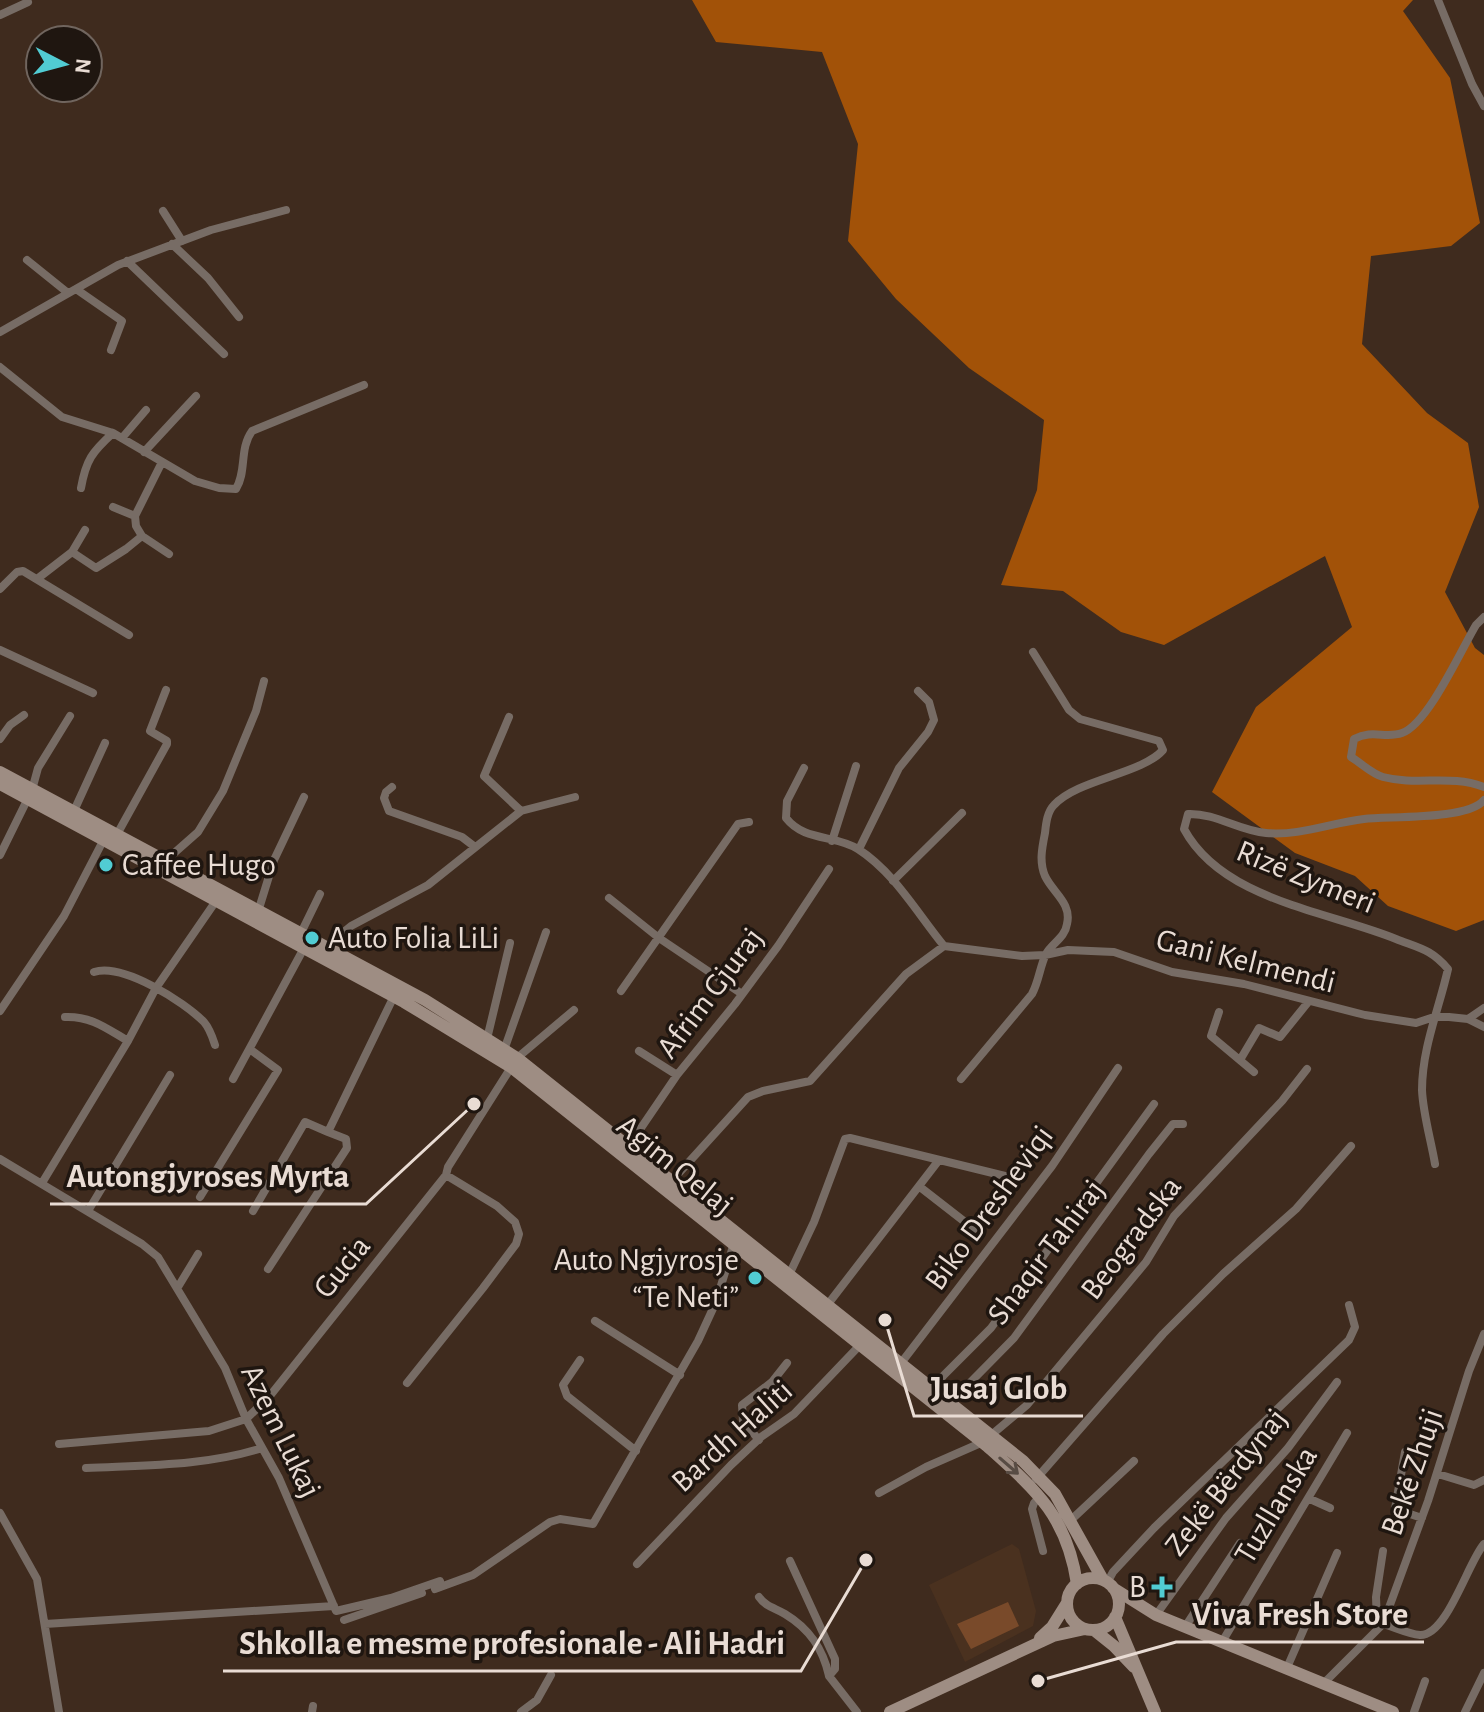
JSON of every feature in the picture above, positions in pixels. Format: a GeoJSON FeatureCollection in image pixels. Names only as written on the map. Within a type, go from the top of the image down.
{"type":"FeatureCollection","features":[{"type":"Feature","properties":{"kind":"main road","name":"Agim Qelaj"},"geometry":{"type":"LineString","coordinates":[[0,772],[30,795],[396,992],[514,1062],[988,1439],[1071,1520],[1087,1556],[1108,1584]]}},
{"type":"Feature","properties":{"kind":"main road","name":"Agim Qelaj"},"geometry":{"type":"LineString","coordinates":[[0,784],[73,813],[110,840]]}},
{"type":"Feature","properties":{"kind":"main road","name":"Agim Qelaj"},"geometry":{"type":"LineString","coordinates":[[485,1044],[504,1050],[514,1062]]}},
{"type":"Feature","properties":{"kind":"main road","name":"Agim Qelaj"},"geometry":{"type":"LineString","coordinates":[[735,1240],[789,1275],[860,1345],[898,1368]]}},
{"type":"Feature","properties":{"kind":"main road","name":"Agim Qelaj"},"geometry":{"type":"LineString","coordinates":[[1037,1486],[1060,1526],[1073,1559],[1077,1584]]}},
{"type":"Feature","properties":{"kind":"main road"},"geometry":{"type":"LineString","coordinates":[[1032,1645],[1052,1627],[1072,1589],[1087,1579],[1108,1584],[1156,1615],[1393,1712]]}},
{"type":"Feature","properties":{"kind":"main road"},"geometry":{"type":"LineString","coordinates":[[890,1712],[1053,1636],[1110,1624],[1116,1615],[1118,1602],[1108,1584]]}},
{"type":"Feature","properties":{"kind":"main road"},"geometry":{"type":"LineString","coordinates":[[1067,1603],[1072,1619],[1114,1646],[1141,1676]]}},
{"type":"Feature","properties":{"kind":"main road"},"geometry":{"type":"LineString","coordinates":[[1116,1615],[1156,1615]]}},
{"type":"Feature","properties":{"kind":"main road"},"geometry":{"type":"LineString","coordinates":[[1116,1615],[1155,1712]]}},
{"type":"Feature","properties":{"kind":"street"},"geometry":{"type":"LineString","coordinates":[[1438,0],[1484,106]]}},
{"type":"Feature","properties":{"kind":"street"},"geometry":{"type":"LineString","coordinates":[[0,15],[28,2]]}},
{"type":"Feature","properties":{"kind":"street"},"geometry":{"type":"LineString","coordinates":[[0,332],[127,261],[211,230],[286,210]]}},
{"type":"Feature","properties":{"kind":"street"},"geometry":{"type":"LineString","coordinates":[[163,211],[177,242],[239,317]]}},
{"type":"Feature","properties":{"kind":"street"},"geometry":{"type":"LineString","coordinates":[[27,260],[122,321],[111,350]]}},
{"type":"Feature","properties":{"kind":"street"},"geometry":{"type":"LineString","coordinates":[[127,261],[224,354]]}},
{"type":"Feature","properties":{"kind":"street"},"geometry":{"type":"LineString","coordinates":[[0,367],[62,417],[113,433],[195,481],[236,489],[242,480],[244,442],[252,431],[364,385]]}},
{"type":"Feature","properties":{"kind":"street"},"geometry":{"type":"LineString","coordinates":[[144,452],[196,396]]}},
{"type":"Feature","properties":{"kind":"street"},"geometry":{"type":"LineString","coordinates":[[122,438],[146,410]]}},
{"type":"Feature","properties":{"kind":"street"},"geometry":{"type":"LineString","coordinates":[[81,488],[84,468],[91,454],[113,433]]}},
{"type":"Feature","properties":{"kind":"street"},"geometry":{"type":"LineString","coordinates":[[162,462],[135,516],[142,536],[169,554]]}},
{"type":"Feature","properties":{"kind":"street"},"geometry":{"type":"LineString","coordinates":[[113,507],[135,516]]}},
{"type":"Feature","properties":{"kind":"street"},"geometry":{"type":"LineString","coordinates":[[37,579],[72,552],[85,530]]}},
{"type":"Feature","properties":{"kind":"street"},"geometry":{"type":"LineString","coordinates":[[72,552],[96,568],[142,536]]}},
{"type":"Feature","properties":{"kind":"street"},"geometry":{"type":"LineString","coordinates":[[0,589],[17,572],[23,571],[129,635]]}},
{"type":"Feature","properties":{"kind":"street"},"geometry":{"type":"LineString","coordinates":[[1484,617],[1476,625],[1434,702],[1418,723],[1402,733],[1367,732],[1354,739],[1351,757],[1380,776],[1408,781],[1471,782],[1484,787]]}},
{"type":"Feature","properties":{"kind":"street"},"geometry":{"type":"LineString","coordinates":[[0,650],[93,693]]}},
{"type":"Feature","properties":{"kind":"street"},"geometry":{"type":"LineString","coordinates":[[961,1079],[1032,994],[1045,955],[1064,935],[1068,922],[1066,905],[1045,876],[1041,857],[1052,806],[1067,795],[1149,760],[1163,750],[1159,741],[1080,719],[1069,710],[1033,652]]}},
{"type":"Feature","properties":{"kind":"street"},"geometry":{"type":"LineString","coordinates":[[162,866],[201,828],[223,791],[256,711],[264,681]]}},
{"type":"Feature","properties":{"kind":"street"},"geometry":{"type":"LineString","coordinates":[[0,1011],[64,916],[167,744],[150,731],[166,690]]}},
{"type":"Feature","properties":{"kind":"street"},"geometry":{"type":"LineString","coordinates":[[859,849],[899,768],[934,720],[929,702],[918,691]]}},
{"type":"Feature","properties":{"kind":"street"},"geometry":{"type":"LineString","coordinates":[[0,739],[10,725],[24,715]]}},
{"type":"Feature","properties":{"kind":"street"},"geometry":{"type":"LineString","coordinates":[[0,855],[30,795],[38,768],[70,716]]}},
{"type":"Feature","properties":{"kind":"street"},"geometry":{"type":"LineString","coordinates":[[509,717],[484,776],[521,811]]}},
{"type":"Feature","properties":{"kind":"street"},"geometry":{"type":"LineString","coordinates":[[73,813],[105,743]]}},
{"type":"Feature","properties":{"kind":"street"},"geometry":{"type":"LineString","coordinates":[[832,841],[856,766]]}},
{"type":"Feature","properties":{"kind":"street"},"geometry":{"type":"LineString","coordinates":[[667,1185],[748,1097],[810,1081],[906,974],[944,946],[909,897],[859,849],[800,832],[786,818],[787,801],[804,768]]}},
{"type":"Feature","properties":{"kind":"street"},"geometry":{"type":"LineString","coordinates":[[392,787],[384,798],[389,811],[462,837],[475,847]]}},
{"type":"Feature","properties":{"kind":"street"},"geometry":{"type":"LineString","coordinates":[[256,916],[274,860],[304,797]]}},
{"type":"Feature","properties":{"kind":"street"},"geometry":{"type":"LineString","coordinates":[[326,954],[335,939],[351,926],[428,885],[521,811],[575,797]]}},
{"type":"Feature","properties":{"kind":"street","name":"Rizë Zymeri"},"geometry":{"type":"LineString","coordinates":[[1434,1017],[1448,969],[1435,954],[1381,932],[1294,905],[1227,877],[1193,847],[1184,829],[1188,814],[1200,813],[1263,833],[1298,833],[1362,820],[1448,813],[1479,807],[1484,800]]}},
{"type":"Feature","properties":{"kind":"street"},"geometry":{"type":"LineString","coordinates":[[893,881],[962,813]]}},
{"type":"Feature","properties":{"kind":"street"},"geometry":{"type":"LineString","coordinates":[[621,991],[738,824],[749,822]]}},
{"type":"Feature","properties":{"kind":"street","name":"Afrim Gjuraj"},"geometry":{"type":"LineString","coordinates":[[625,1151],[677,1075],[742,994],[829,869]]}},
{"type":"Feature","properties":{"kind":"street"},"geometry":{"type":"LineString","coordinates":[[233,1079],[251,1050],[302,942],[320,894]]}},
{"type":"Feature","properties":{"kind":"street"},"geometry":{"type":"LineString","coordinates":[[42,1183],[128,1041],[156,988],[219,897]]}},
{"type":"Feature","properties":{"kind":"street"},"geometry":{"type":"LineString","coordinates":[[609,898],[659,938],[742,994]]}},
{"type":"Feature","properties":{"kind":"street"},"geometry":{"type":"LineString","coordinates":[[504,1050],[546,932]]}},
{"type":"Feature","properties":{"kind":"street"},"geometry":{"type":"LineString","coordinates":[[485,1044],[510,943]]}},
{"type":"Feature","properties":{"kind":"street","name":"Gani Kelmendi"},"geometry":{"type":"LineString","coordinates":[[944,946],[990,953],[1045,955],[1068,950],[1114,952],[1172,972],[1244,984],[1416,1023],[1434,1017],[1468,1019],[1484,1027]]}},
{"type":"Feature","properties":{"kind":"street"},"geometry":{"type":"LineString","coordinates":[[94,972],[101,970],[125,974],[156,988],[204,1023],[215,1045]]}},
{"type":"Feature","properties":{"kind":"street"},"geometry":{"type":"LineString","coordinates":[[328,1132],[396,992]]}},
{"type":"Feature","properties":{"kind":"street"},"geometry":{"type":"LineString","coordinates":[[1240,1060],[1259,1028],[1280,1037],[1309,1001]]}},
{"type":"Feature","properties":{"kind":"street"},"geometry":{"type":"LineString","coordinates":[[1468,1019],[1484,1008]]}},
{"type":"Feature","properties":{"kind":"street"},"geometry":{"type":"LineString","coordinates":[[514,1062],[574,1010]]}},
{"type":"Feature","properties":{"kind":"street"},"geometry":{"type":"LineString","coordinates":[[1219,1012],[1211,1036],[1254,1072]]}},
{"type":"Feature","properties":{"kind":"street"},"geometry":{"type":"LineString","coordinates":[[65,1017],[83,1016],[97,1021],[128,1041]]}},
{"type":"Feature","properties":{"kind":"street"},"geometry":{"type":"LineString","coordinates":[[1434,1017],[1426,1051],[1422,1092],[1435,1164]]}},
{"type":"Feature","properties":{"kind":"street"},"geometry":{"type":"LineString","coordinates":[[200,1197],[278,1070],[251,1050]]}},
{"type":"Feature","properties":{"kind":"street"},"geometry":{"type":"LineString","coordinates":[[639,1051],[677,1075]]}},
{"type":"Feature","properties":{"kind":"street","name":"Gucia"},"geometry":{"type":"LineString","coordinates":[[246,1419],[269,1397],[446,1175],[448,1167],[514,1062]]}},
{"type":"Feature","properties":{"kind":"street","name":"Biko Dresheviqi"},"geometry":{"type":"LineString","coordinates":[[898,1368],[1052,1166],[1118,1068]]}},
{"type":"Feature","properties":{"kind":"street","name":"Beogradska"},"geometry":{"type":"LineString","coordinates":[[988,1439],[1027,1405],[1146,1262],[1174,1216],[1192,1194],[1273,1111],[1307,1069]]}},
{"type":"Feature","properties":{"kind":"street"},"geometry":{"type":"LineString","coordinates":[[88,1211],[170,1075]]}},
{"type":"Feature","properties":{"kind":"street"},"geometry":{"type":"LineString","coordinates":[[930,1393],[1009,1305],[1154,1104]]}},
{"type":"Feature","properties":{"kind":"street"},"geometry":{"type":"LineString","coordinates":[[253,1211],[305,1122],[346,1139],[347,1148],[268,1269]]}},
{"type":"Feature","properties":{"kind":"street","name":"Shaqir Tahiraj"},"geometry":{"type":"LineString","coordinates":[[946,1406],[1014,1338],[1173,1124],[1183,1124]]}},
{"type":"Feature","properties":{"kind":"street"},"geometry":{"type":"LineString","coordinates":[[789,1275],[814,1222],[845,1139],[1005,1176]]}},
{"type":"Feature","properties":{"kind":"street"},"geometry":{"type":"LineString","coordinates":[[1043,1551],[1032,1509],[1037,1486],[1163,1334],[1223,1274],[1296,1209],[1351,1146]]}},
{"type":"Feature","properties":{"kind":"street","name":"Azem Lukaj"},"geometry":{"type":"LineString","coordinates":[[0,1159],[151,1250],[178,1287],[195,1322],[225,1368],[246,1419],[291,1503],[334,1606]]}},
{"type":"Feature","properties":{"kind":"street"},"geometry":{"type":"LineString","coordinates":[[824,1310],[939,1160]]}},
{"type":"Feature","properties":{"kind":"street"},"geometry":{"type":"LineString","coordinates":[[407,1383],[483,1288],[516,1244],[519,1234],[515,1222],[497,1206],[446,1175]]}},
{"type":"Feature","properties":{"kind":"street"},"geometry":{"type":"LineString","coordinates":[[920,1187],[974,1229]]}},
{"type":"Feature","properties":{"kind":"street"},"geometry":{"type":"LineString","coordinates":[[344,1620],[473,1575],[550,1522],[560,1519],[593,1524],[680,1375],[712,1313],[735,1240]]}},
{"type":"Feature","properties":{"kind":"street"},"geometry":{"type":"LineString","coordinates":[[178,1287],[198,1254]]}},
{"type":"Feature","properties":{"kind":"street"},"geometry":{"type":"LineString","coordinates":[[1108,1584],[1113,1572],[1154,1528],[1349,1340],[1355,1327],[1349,1305]]}},
{"type":"Feature","properties":{"kind":"street"},"geometry":{"type":"LineString","coordinates":[[595,1321],[680,1375]]}},
{"type":"Feature","properties":{"kind":"street","name":"Bekë Zhuji"},"geometry":{"type":"LineString","coordinates":[[1323,1684],[1383,1624],[1438,1474],[1469,1371],[1484,1334]]}},
{"type":"Feature","properties":{"kind":"street","name":"Bardh Haliti"},"geometry":{"type":"LineString","coordinates":[[637,1564],[695,1500],[759,1440],[794,1414],[860,1345]]}},
{"type":"Feature","properties":{"kind":"street"},"geometry":{"type":"LineString","coordinates":[[580,1360],[563,1385],[567,1396],[636,1451]]}},
{"type":"Feature","properties":{"kind":"street"},"geometry":{"type":"LineString","coordinates":[[759,1440],[743,1421],[742,1405],[772,1382],[787,1363]]}},
{"type":"Feature","properties":{"kind":"street","name":"Zekë Bërdynaj"},"geometry":{"type":"LineString","coordinates":[[1156,1615],[1226,1518],[1288,1448],[1337,1382]]}},
{"type":"Feature","properties":{"kind":"street"},"geometry":{"type":"LineString","coordinates":[[59,1444],[209,1431],[246,1419]]}},
{"type":"Feature","properties":{"kind":"street","name":"Tuzllanska"},"geometry":{"type":"LineString","coordinates":[[1222,1642],[1347,1433]]}},
{"type":"Feature","properties":{"kind":"street"},"geometry":{"type":"LineString","coordinates":[[879,1493],[926,1467],[988,1439]]}},
{"type":"Feature","properties":{"kind":"street"},"geometry":{"type":"LineString","coordinates":[[86,1468],[202,1460],[262,1448]]}},
{"type":"Feature","properties":{"kind":"street"},"geometry":{"type":"LineString","coordinates":[[1405,1452],[1395,1509],[1422,1518]]}},
{"type":"Feature","properties":{"kind":"street"},"geometry":{"type":"LineString","coordinates":[[1071,1520],[1134,1461]]}},
{"type":"Feature","properties":{"kind":"street"},"geometry":{"type":"LineString","coordinates":[[1438,1474],[1474,1485],[1484,1480]]}},
{"type":"Feature","properties":{"kind":"street"},"geometry":{"type":"LineString","coordinates":[[1310,1499],[1330,1508]]}},
{"type":"Feature","properties":{"kind":"street"},"geometry":{"type":"LineString","coordinates":[[0,1513],[37,1579],[59,1712]]}},
{"type":"Feature","properties":{"kind":"street","name":"Zekë Bërdynaj"},"geometry":{"type":"LineString","coordinates":[[1185,1627],[1240,1543]]}},
{"type":"Feature","properties":{"kind":"street"},"geometry":{"type":"LineString","coordinates":[[1383,1551],[1376,1597],[1377,1622],[1420,1635],[1428,1633],[1445,1616],[1471,1561],[1484,1544]]}},
{"type":"Feature","properties":{"kind":"street"},"geometry":{"type":"LineString","coordinates":[[1286,1670],[1337,1553]]}},
{"type":"Feature","properties":{"kind":"street"},"geometry":{"type":"LineString","coordinates":[[790,1561],[835,1659],[835,1669],[829,1676]]}},
{"type":"Feature","properties":{"kind":"street"},"geometry":{"type":"LineString","coordinates":[[45,1624],[334,1606],[338,1612],[440,1581]]}},
{"type":"Feature","properties":{"kind":"street"},"geometry":{"type":"LineString","coordinates":[[759,1597],[764,1604],[785,1614],[807,1632],[824,1656],[829,1676],[857,1712]]}},
{"type":"Feature","properties":{"kind":"street"},"geometry":{"type":"LineString","coordinates":[[1465,1712],[1484,1673]]}},
{"type":"Feature","properties":{"kind":"street"},"geometry":{"type":"LineString","coordinates":[[521,1712],[537,1700],[551,1675]]}},
{"type":"Feature","properties":{"kind":"street"},"geometry":{"type":"LineString","coordinates":[[1414,1712],[1425,1681]]}},
{"type":"Feature","properties":{"kind":"shaded area"},"geometry":{"type":"Polygon","coordinates":[[[692,0],[1413,0],[1403,11],[1450,78],[1480,223],[1451,246],[1371,256],[1362,344],[1427,413],[1468,443],[1479,507],[1445,592],[1475,648],[1484,655],[1484,920],[1456,931],[1388,906],[1355,876],[1295,853],[1212,792],[1256,707],[1352,627],[1325,556],[1164,645],[1121,632],[1063,591],[1001,585],[1037,490],[1044,420],[969,368],[896,299],[848,241],[858,144],[822,52],[716,42],[692,0]]]}},
{"type":"Feature","properties":{"kind":"shaded area"},"geometry":{"type":"Polygon","coordinates":[[[1012,1544],[1019,1549],[1036,1611],[1033,1626],[965,1662],[929,1585],[1012,1544]]]}},
{"type":"Feature","properties":{"kind":"shaded area"},"geometry":{"type":"Polygon","coordinates":[[[1008,1602],[1019,1626],[971,1649],[957,1624],[1008,1602]]]}},
{"type":"Feature","properties":{"kind":"place","name":"Caffee Hugo"},"geometry":{"type":"Point","coordinates":[106,865]}},
{"type":"Feature","properties":{"kind":"place","name":"Auto Folia LiLi"},"geometry":{"type":"Point","coordinates":[312,938]}},
{"type":"Feature","properties":{"kind":"place","name":"Autongjyroses Myrta"},"geometry":{"type":"Point","coordinates":[474,1104]}},
{"type":"Feature","properties":{"kind":"place","name":"Auto Ngjyrosje “Te Neti”"},"geometry":{"type":"Point","coordinates":[755,1278]}},
{"type":"Feature","properties":{"kind":"place","name":"Jusaj Glob"},"geometry":{"type":"Point","coordinates":[885,1320]}},
{"type":"Feature","properties":{"kind":"place","name":"Shkolla e mesme profesionale - Ali Hadri"},"geometry":{"type":"Point","coordinates":[866,1560]}},
{"type":"Feature","properties":{"kind":"place","name":"B"},"geometry":{"type":"Point","coordinates":[1162,1587]}},
{"type":"Feature","properties":{"kind":"place","name":"Viva Fresh Store"},"geometry":{"type":"Point","coordinates":[1038,1681]}}]}
